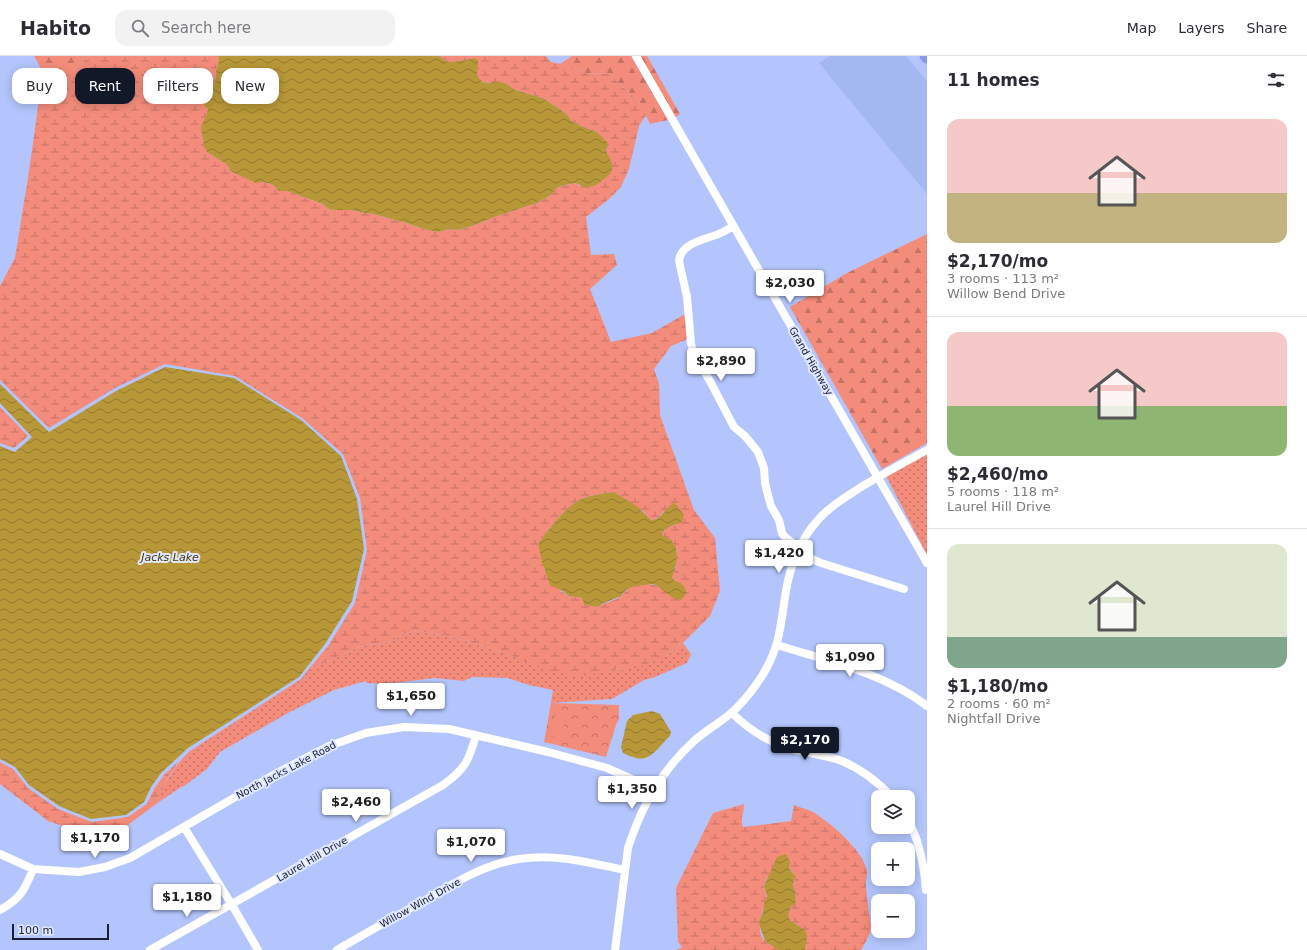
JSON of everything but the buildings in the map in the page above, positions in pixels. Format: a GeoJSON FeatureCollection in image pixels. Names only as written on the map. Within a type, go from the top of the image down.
{"type":"FeatureCollection","features":[{"type":"Feature","properties":{"kind":"street","name":"Grand Highway"},"geometry":{"type":"LineString","coordinates":[[636,56],[927,563]]}},
{"type":"Feature","properties":{"kind":"street"},"geometry":{"type":"LineString","coordinates":[[734,226],[726,231],[693,244],[686,248],[679,257],[687,297],[690,343],[696,359],[711,383],[734,427],[745,436],[758,452],[764,468],[765,483],[768,495],[784,536],[799,550],[821,563],[904,589]]}},
{"type":"Feature","properties":{"kind":"street"},"geometry":{"type":"LineString","coordinates":[[615,950],[628,848],[646,802],[671,764],[680,754],[708,730],[732,713],[765,671],[777,645],[788,581],[799,550],[810,529],[825,513],[850,494],[927,450]]}},
{"type":"Feature","properties":{"kind":"street"},"geometry":{"type":"LineString","coordinates":[[777,645],[851,668],[885,681],[903,690],[927,706]]}},
{"type":"Feature","properties":{"kind":"street"},"geometry":{"type":"LineString","coordinates":[[732,713],[744,725],[762,737],[792,749],[810,752],[844,762],[870,777],[886,790]]}},
{"type":"Feature","properties":{"kind":"street","name":"North Jacks Lake Road"},"geometry":{"type":"LineString","coordinates":[[0,854],[32,869],[79,872],[105,867],[130,858],[312,754],[354,736],[404,727],[432,727],[449,729],[548,752],[607,768],[654,789]]}},
{"type":"Feature","properties":{"kind":"street","name":"Laurel Hill Drive"},"geometry":{"type":"LineString","coordinates":[[150,950],[421,798],[452,778],[466,764],[471,755],[476,735]]}},
{"type":"Feature","properties":{"kind":"street"},"geometry":{"type":"LineString","coordinates":[[184,827],[258,950]]}},
{"type":"Feature","properties":{"kind":"street"},"geometry":{"type":"LineString","coordinates":[[915,834],[923,846],[926,890]]}},
{"type":"Feature","properties":{"kind":"street","name":"Willow Wind Drive"},"geometry":{"type":"LineString","coordinates":[[337,950],[476,872],[497,864],[521,859],[557,858],[625,870]]}},
{"type":"Feature","properties":{"kind":"street"},"geometry":{"type":"LineString","coordinates":[[0,910],[12,903],[23,891],[32,869]]}},
{"type":"Feature","properties":{"kind":"shaded area"},"geometry":{"type":"Polygon","coordinates":[[[830,56],[906,56],[927,81],[927,194],[819,63],[830,56]]]}},
{"type":"Feature","properties":{"kind":"green space"},"geometry":{"type":"Polygon","coordinates":[[[34,56],[89,56],[79,68],[75,68],[75,73],[73,76],[67,75],[67,68],[41,68],[34,56]]]}},
{"type":"Feature","properties":{"kind":"green space"},"geometry":{"type":"Polygon","coordinates":[[[89,56],[218,56],[219,59],[215,83],[213,85],[213,68],[143,68],[143,104],[205,104],[208,110],[202,127],[203,141],[207,152],[226,164],[232,172],[256,182],[272,184],[279,191],[287,191],[321,203],[329,209],[352,210],[373,214],[437,232],[450,229],[460,230],[537,203],[551,195],[558,187],[575,183],[580,186],[609,157],[606,150],[608,146],[597,132],[576,124],[567,114],[543,98],[515,90],[507,84],[482,82],[477,75],[474,58],[448,62],[439,56],[546,56],[551,62],[586,73],[609,74],[639,102],[646,115],[639,126],[629,169],[621,187],[609,199],[586,217],[591,255],[614,254],[617,265],[590,289],[611,342],[652,333],[685,314],[693,337],[671,346],[654,369],[659,384],[660,415],[694,510],[715,538],[720,591],[710,616],[683,643],[669,654],[640,667],[625,670],[617,669],[579,677],[549,670],[490,648],[448,636],[418,631],[403,634],[393,641],[359,647],[308,670],[328,646],[355,603],[367,550],[360,498],[343,454],[302,418],[235,376],[165,364],[115,388],[49,428],[0,380],[0,286],[15,258],[38,104],[67,104],[67,74],[73,75],[75,72],[75,104],[135,104],[135,68],[78,68],[89,56]],[[614,492],[597,494],[581,499],[563,513],[538,544],[545,571],[562,592],[569,596],[582,598],[585,602],[598,607],[619,598],[628,589],[636,585],[649,584],[661,588],[675,581],[672,576],[676,567],[677,550],[663,536],[662,532],[677,524],[664,511],[657,519],[651,520],[644,512],[614,492]]]}},
{"type":"Feature","properties":{"kind":"green space"},"geometry":{"type":"Polygon","coordinates":[[[572,56],[631,56],[668,120],[650,124],[639,102],[609,74],[586,73],[560,64],[572,56]]]}},
{"type":"Feature","properties":{"kind":"green space"},"geometry":{"type":"Polygon","coordinates":[[[639,56],[647,56],[680,114],[674,118],[639,56]]]}},
{"type":"Feature","properties":{"kind":"green space"},"geometry":{"type":"Polygon","coordinates":[[[927,234],[927,443],[882,469],[790,307],[847,273],[927,234]]]}},
{"type":"Feature","properties":{"kind":"green space"},"geometry":{"type":"Polygon","coordinates":[[[0,407],[28,436],[14,448],[0,443],[0,407]]]}},
{"type":"Feature","properties":{"kind":"green space"},"geometry":{"type":"Polygon","coordinates":[[[927,454],[927,555],[886,476],[927,454]]]}},
{"type":"Feature","properties":{"kind":"green space"},"geometry":{"type":"Polygon","coordinates":[[[418,631],[448,636],[490,648],[517,658],[625,670],[669,654],[683,643],[691,654],[687,663],[655,677],[644,680],[612,699],[551,703],[553,690],[529,685],[508,678],[472,677],[464,681],[435,678],[386,684],[366,683],[366,681],[334,690],[288,713],[220,752],[207,769],[156,804],[178,763],[190,751],[301,679],[308,670],[359,647],[393,641],[403,634],[418,631]]]}},
{"type":"Feature","properties":{"kind":"green space"},"geometry":{"type":"Polygon","coordinates":[[[551,703],[619,705],[619,719],[606,757],[544,742],[551,703]]]}},
{"type":"Feature","properties":{"kind":"green space"},"geometry":{"type":"Polygon","coordinates":[[[556,713],[566,716],[560,738],[550,735],[556,713]]]}},
{"type":"Feature","properties":{"kind":"green space"},"geometry":{"type":"Polygon","coordinates":[[[179,761],[169,776],[156,804],[128,825],[93,836],[48,821],[0,784],[0,762],[13,769],[28,788],[58,809],[92,822],[128,817],[147,804],[154,789],[164,775],[179,761]]]}},
{"type":"Feature","properties":{"kind":"green space"},"geometry":{"type":"Polygon","coordinates":[[[744,804],[742,818],[743,827],[791,821],[794,805],[811,811],[836,829],[859,854],[867,871],[867,901],[871,929],[861,950],[805,950],[806,942],[798,925],[790,920],[788,915],[790,906],[796,902],[793,885],[794,876],[789,868],[768,877],[764,885],[766,896],[760,931],[765,941],[778,950],[677,950],[682,947],[678,942],[676,888],[713,813],[744,804]]]}},
{"type":"Feature","properties":{"kind":"water"},"geometry":{"type":"Polygon","coordinates":[[[218,56],[439,56],[448,62],[474,58],[478,60],[477,75],[482,82],[491,83],[498,81],[507,84],[515,90],[543,98],[567,114],[576,124],[597,132],[607,142],[608,146],[606,150],[613,166],[611,173],[598,184],[587,188],[575,183],[558,187],[551,195],[537,203],[459,230],[450,229],[437,232],[373,214],[352,210],[329,209],[321,203],[287,191],[279,191],[272,184],[262,182],[256,183],[232,172],[226,164],[207,152],[204,147],[201,127],[208,110],[204,104],[213,104],[213,85],[215,83],[219,59],[218,56]]]}},
{"type":"Feature","properties":{"kind":"water","name":"Jacks Lake"},"geometry":{"type":"Polygon","coordinates":[[[165,367],[234,378],[301,420],[341,456],[357,499],[364,549],[352,601],[325,644],[299,677],[188,748],[161,773],[151,787],[144,802],[126,815],[91,819],[59,806],[29,785],[15,767],[0,759],[0,446],[15,452],[32,437],[0,403],[0,384],[49,432],[116,391],[165,367]]]}},
{"type":"Feature","properties":{"kind":"water"},"geometry":{"type":"Polygon","coordinates":[[[614,492],[637,506],[651,520],[657,519],[674,502],[684,515],[682,522],[671,526],[662,532],[663,536],[669,539],[676,547],[677,559],[672,577],[675,581],[681,583],[685,588],[686,594],[681,600],[673,598],[656,585],[651,584],[632,587],[626,590],[621,596],[598,607],[585,605],[582,598],[569,596],[550,585],[542,562],[538,544],[546,532],[575,502],[589,496],[614,492]]]}},
{"type":"Feature","properties":{"kind":"water"},"geometry":{"type":"Polygon","coordinates":[[[652,711],[660,714],[671,732],[670,736],[655,752],[646,758],[636,758],[623,753],[621,747],[627,721],[633,715],[652,711]]]}},
{"type":"Feature","properties":{"kind":"water"},"geometry":{"type":"Polygon","coordinates":[[[786,854],[790,862],[789,868],[795,876],[793,885],[796,902],[793,906],[790,906],[788,915],[790,920],[805,930],[807,936],[805,950],[778,950],[765,941],[759,922],[767,896],[764,886],[777,857],[786,854]]]}}]}
